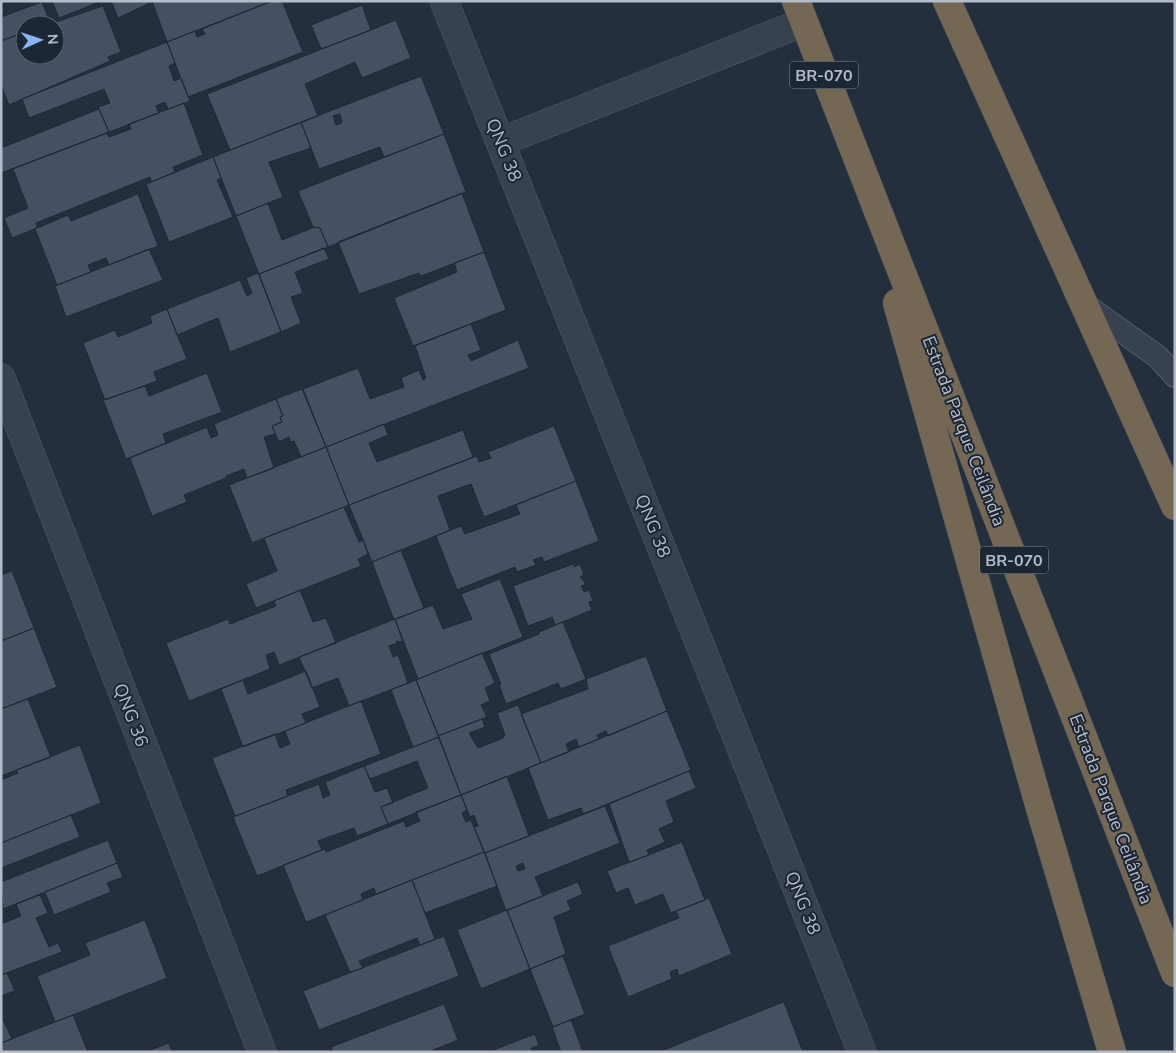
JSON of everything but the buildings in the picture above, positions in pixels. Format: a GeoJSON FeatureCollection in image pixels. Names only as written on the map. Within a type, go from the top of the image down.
{"type":"FeatureCollection","features":[{"type":"Feature","properties":{"kind":"highway"},"geometry":{"type":"LineString","coordinates":[[947,1],[1175,506]]}},
{"type":"Feature","properties":{"kind":"highway","name":"Estrada Parque Ceilândia"},"geometry":{"type":"LineString","coordinates":[[800,11],[1175,973]]}},
{"type":"Feature","properties":{"kind":"highway"},"geometry":{"type":"LineString","coordinates":[[853,148],[1034,789],[1112,1052]]}},
{"type":"Feature","properties":{"kind":"street","name":"QNG 38"},"geometry":{"type":"LineString","coordinates":[[444,1],[862,1052]]}},
{"type":"Feature","properties":{"kind":"street"},"geometry":{"type":"LineString","coordinates":[[500,142],[800,11]]}},
{"type":"Feature","properties":{"kind":"street","name":"QNG 36"},"geometry":{"type":"LineString","coordinates":[[1,378],[262,1052]]}},
{"type":"Feature","properties":{"kind":"lane"},"geometry":{"type":"LineString","coordinates":[[1084,304],[1158,357],[1175,376]]}}]}
